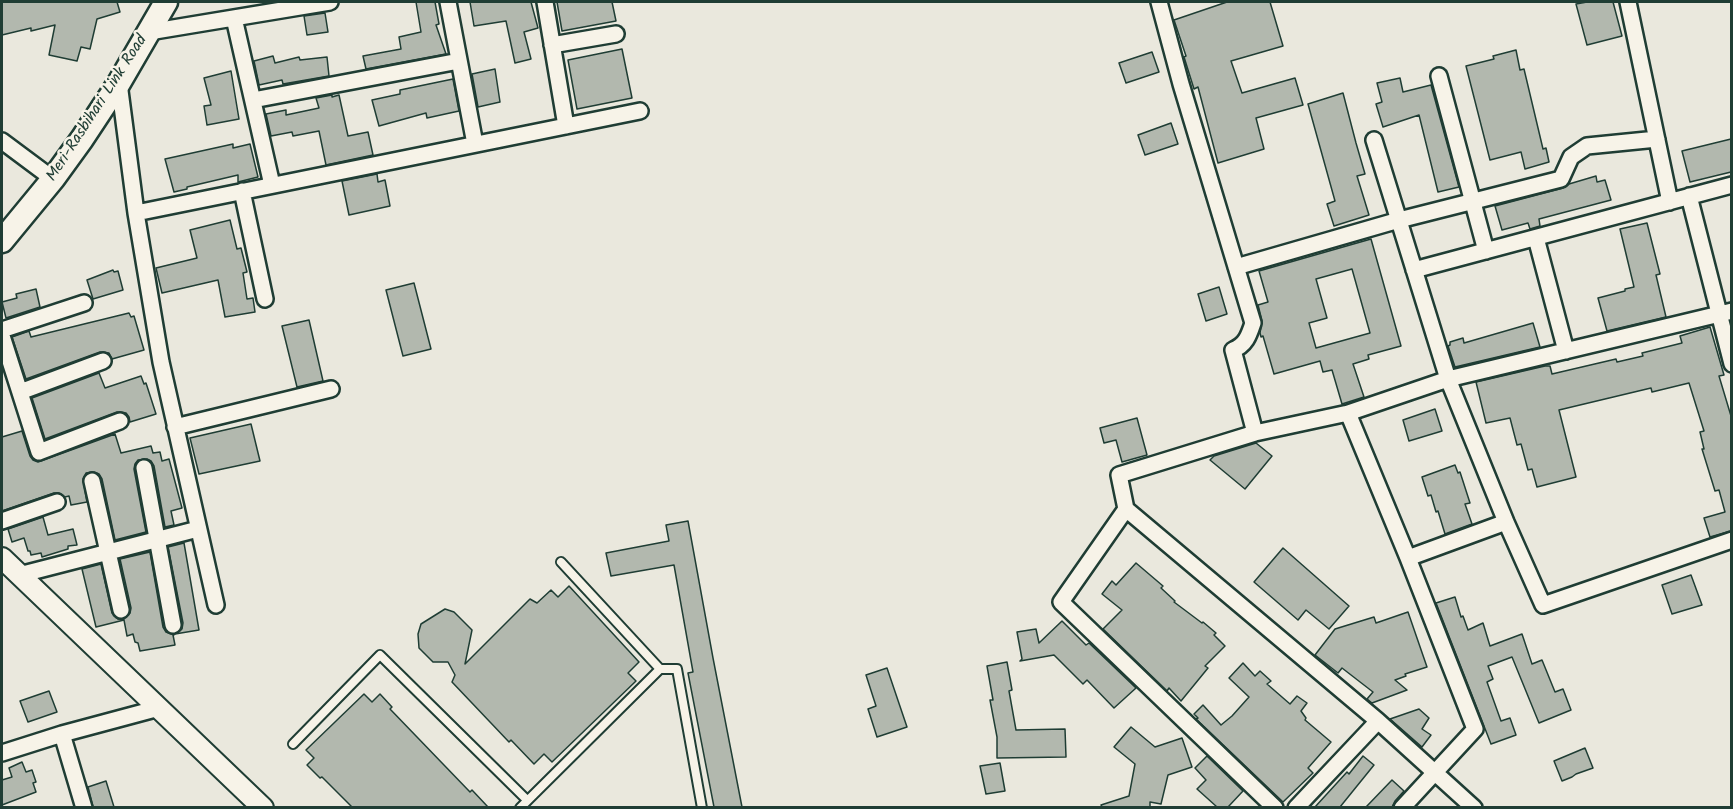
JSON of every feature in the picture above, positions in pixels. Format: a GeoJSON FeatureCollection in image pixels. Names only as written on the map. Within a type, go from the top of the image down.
{"type":"FeatureCollection","features":[{"type":"Feature","properties":{"kind":"main road","name":"Meri-Rasbihari Link Road"},"geometry":{"type":"LineString","coordinates":[[2,241],[53,179],[118,83],[166,2]]}},
{"type":"Feature","properties":{"kind":"street"},"geometry":{"type":"LineString","coordinates":[[149,32],[330,2]]}},
{"type":"Feature","properties":{"kind":"street"},"geometry":{"type":"LineString","coordinates":[[448,2],[475,144]]}},
{"type":"Feature","properties":{"kind":"street"},"geometry":{"type":"LineString","coordinates":[[545,2],[566,126]]}},
{"type":"Feature","properties":{"kind":"street"},"geometry":{"type":"LineString","coordinates":[[1159,2],[1181,84],[1253,323],[1249,337],[1233,350],[1255,433]]}},
{"type":"Feature","properties":{"kind":"street"},"geometry":{"type":"LineString","coordinates":[[1628,2],[1670,202]]}},
{"type":"Feature","properties":{"kind":"street"},"geometry":{"type":"LineString","coordinates":[[234,18],[273,185]]}},
{"type":"Feature","properties":{"kind":"street"},"geometry":{"type":"LineString","coordinates":[[552,45],[616,34]]}},
{"type":"Feature","properties":{"kind":"street"},"geometry":{"type":"LineString","coordinates":[[253,100],[459,62]]}},
{"type":"Feature","properties":{"kind":"street"},"geometry":{"type":"LineString","coordinates":[[1439,76],[1486,251]]}},
{"type":"Feature","properties":{"kind":"street"},"geometry":{"type":"LineString","coordinates":[[118,83],[136,213],[161,362],[216,605]]}},
{"type":"Feature","properties":{"kind":"street"},"geometry":{"type":"LineString","coordinates":[[136,213],[640,111]]}},
{"type":"Feature","properties":{"kind":"street"},"geometry":{"type":"LineString","coordinates":[[1236,267],[1399,220],[1562,179],[1571,157],[1587,146],[1657,139]]}},
{"type":"Feature","properties":{"kind":"street"},"geometry":{"type":"LineString","coordinates":[[1374,140],[1448,379],[1506,522],[1543,605],[1731,540]]}},
{"type":"Feature","properties":{"kind":"street"},"geometry":{"type":"LineString","coordinates":[[2,141],[53,179]]}},
{"type":"Feature","properties":{"kind":"street"},"geometry":{"type":"LineString","coordinates":[[1414,270],[1731,185]]}},
{"type":"Feature","properties":{"kind":"street"},"geometry":{"type":"LineString","coordinates":[[242,191],[265,299]]}},
{"type":"Feature","properties":{"kind":"street"},"geometry":{"type":"LineString","coordinates":[[1689,196],[1725,313],[1731,364]]}},
{"type":"Feature","properties":{"kind":"street"},"geometry":{"type":"LineString","coordinates":[[1536,238],[1566,351]]}},
{"type":"Feature","properties":{"kind":"street"},"geometry":{"type":"LineString","coordinates":[[2,330],[84,303]]}},
{"type":"Feature","properties":{"kind":"street"},"geometry":{"type":"LineString","coordinates":[[1474,807],[1378,721],[1126,509],[1119,475],[1255,433],[1348,413],[1448,379],[1725,313]]}},
{"type":"Feature","properties":{"kind":"street"},"geometry":{"type":"LineString","coordinates":[[2,336],[39,452],[120,421]]}},
{"type":"Feature","properties":{"kind":"street"},"geometry":{"type":"LineString","coordinates":[[20,392],[103,362]]}},
{"type":"Feature","properties":{"kind":"street"},"geometry":{"type":"LineString","coordinates":[[176,427],[331,388]]}},
{"type":"Feature","properties":{"kind":"street"},"geometry":{"type":"LineString","coordinates":[[1348,413],[1408,558],[1474,729],[1402,807]]}},
{"type":"Feature","properties":{"kind":"street"},"geometry":{"type":"LineString","coordinates":[[144,468],[173,626]]}},
{"type":"Feature","properties":{"kind":"street"},"geometry":{"type":"LineString","coordinates":[[92,481],[121,610]]}},
{"type":"Feature","properties":{"kind":"street"},"geometry":{"type":"LineString","coordinates":[[2,521],[57,502]]}},
{"type":"Feature","properties":{"kind":"street"},"geometry":{"type":"LineString","coordinates":[[1126,509],[1061,602],[1275,807]]}},
{"type":"Feature","properties":{"kind":"street"},"geometry":{"type":"LineString","coordinates":[[1408,558],[1506,522]]}},
{"type":"Feature","properties":{"kind":"street"},"geometry":{"type":"LineString","coordinates":[[9,569],[108,551],[198,529]]}},
{"type":"Feature","properties":{"kind":"street"},"geometry":{"type":"LineString","coordinates":[[9,569],[263,807]]}},
{"type":"Feature","properties":{"kind":"street"},"geometry":{"type":"LineString","coordinates":[[2,753],[159,708]]}},
{"type":"Feature","properties":{"kind":"street"},"geometry":{"type":"LineString","coordinates":[[1296,807],[1378,721]]}},
{"type":"Feature","properties":{"kind":"street"},"geometry":{"type":"LineString","coordinates":[[62,734],[84,807]]}},
{"type":"Feature","properties":{"kind":"lane"},"geometry":{"type":"LineString","coordinates":[[561,562],[660,669]]}},
{"type":"Feature","properties":{"kind":"lane"},"geometry":{"type":"LineString","coordinates":[[293,744],[380,655],[527,800]]}},
{"type":"Feature","properties":{"kind":"lane"},"geometry":{"type":"LineString","coordinates":[[520,807],[660,669],[677,669],[702,807]]}},
{"type":"Feature","properties":{"kind":"building"},"geometry":{"type":"Polygon","coordinates":[[[2,2],[117,2],[120,12],[97,19],[90,49],[81,47],[77,61],[49,55],[55,25],[2,35],[2,2]]]}},
{"type":"Feature","properties":{"kind":"building"},"geometry":{"type":"Polygon","coordinates":[[[416,2],[435,2],[439,24],[436,25],[446,54],[366,69],[363,56],[401,49],[399,37],[421,32],[416,2]]]}},
{"type":"Feature","properties":{"kind":"building"},"geometry":{"type":"Polygon","coordinates":[[[470,2],[531,2],[538,28],[524,32],[531,59],[515,63],[506,21],[474,26],[470,2]]]}},
{"type":"Feature","properties":{"kind":"building"},"geometry":{"type":"Polygon","coordinates":[[[557,2],[612,2],[616,21],[562,31],[557,2]]]}},
{"type":"Feature","properties":{"kind":"building"},"geometry":{"type":"Polygon","coordinates":[[[1227,2],[1270,2],[1283,46],[1231,61],[1242,93],[1295,78],[1303,105],[1256,118],[1264,149],[1218,163],[1198,87],[1194,89],[1174,20],[1227,2]]]}},
{"type":"Feature","properties":{"kind":"building"},"geometry":{"type":"Polygon","coordinates":[[[1613,2],[1622,36],[1587,45],[1576,4],[1613,2]]]}},
{"type":"Feature","properties":{"kind":"building"},"geometry":{"type":"Polygon","coordinates":[[[325,13],[328,32],[307,35],[304,16],[325,13]]]}},
{"type":"Feature","properties":{"kind":"building"},"geometry":{"type":"Polygon","coordinates":[[[622,49],[632,98],[577,109],[568,60],[622,49]]]}},
{"type":"Feature","properties":{"kind":"building"},"geometry":{"type":"Polygon","coordinates":[[[1516,50],[1520,70],[1524,69],[1543,149],[1546,148],[1549,162],[1525,169],[1521,152],[1490,160],[1466,66],[1494,59],[1493,56],[1516,50]]]}},
{"type":"Feature","properties":{"kind":"building"},"geometry":{"type":"Polygon","coordinates":[[[1152,52],[1159,72],[1126,83],[1119,63],[1152,52]]]}},
{"type":"Feature","properties":{"kind":"building"},"geometry":{"type":"Polygon","coordinates":[[[273,56],[275,63],[299,57],[300,60],[327,57],[329,76],[283,84],[282,80],[259,85],[254,61],[273,56]]]}},
{"type":"Feature","properties":{"kind":"building"},"geometry":{"type":"Polygon","coordinates":[[[495,69],[500,102],[478,107],[472,74],[495,69]]]}},
{"type":"Feature","properties":{"kind":"building"},"geometry":{"type":"Polygon","coordinates":[[[231,71],[239,119],[207,125],[204,106],[211,105],[204,78],[231,71]]]}},
{"type":"Feature","properties":{"kind":"building"},"geometry":{"type":"Polygon","coordinates":[[[1400,78],[1403,92],[1431,85],[1459,187],[1438,192],[1419,115],[1383,127],[1376,104],[1382,102],[1377,83],[1400,78]]]}},
{"type":"Feature","properties":{"kind":"building"},"geometry":{"type":"Polygon","coordinates":[[[453,79],[459,111],[427,118],[426,113],[379,126],[372,100],[400,94],[400,90],[453,79]]]}},
{"type":"Feature","properties":{"kind":"building"},"geometry":{"type":"Polygon","coordinates":[[[1343,93],[1365,174],[1357,176],[1369,215],[1334,226],[1327,204],[1335,201],[1308,104],[1343,93]]]}},
{"type":"Feature","properties":{"kind":"building"},"geometry":{"type":"Polygon","coordinates":[[[332,95],[332,97],[339,95],[348,136],[368,132],[373,155],[326,165],[319,131],[293,136],[292,132],[271,136],[266,114],[286,110],[286,115],[319,108],[316,98],[332,95]]]}},
{"type":"Feature","properties":{"kind":"building"},"geometry":{"type":"Polygon","coordinates":[[[1171,123],[1178,144],[1145,155],[1138,135],[1171,123]]]}},
{"type":"Feature","properties":{"kind":"building"},"geometry":{"type":"Polygon","coordinates":[[[1731,139],[1731,172],[1690,182],[1682,151],[1731,139]]]}},
{"type":"Feature","properties":{"kind":"building"},"geometry":{"type":"Polygon","coordinates":[[[233,144],[233,148],[250,144],[258,177],[238,182],[238,175],[174,192],[165,159],[233,144]]]}},
{"type":"Feature","properties":{"kind":"building"},"geometry":{"type":"Polygon","coordinates":[[[377,174],[378,182],[385,180],[390,206],[349,215],[342,181],[377,174]]]}},
{"type":"Feature","properties":{"kind":"building"},"geometry":{"type":"Polygon","coordinates":[[[1596,176],[1597,182],[1605,180],[1611,200],[1539,219],[1540,226],[1530,229],[1528,223],[1502,230],[1495,206],[1563,188],[1596,176]]]}},
{"type":"Feature","properties":{"kind":"building"},"geometry":{"type":"Polygon","coordinates":[[[230,220],[237,249],[241,248],[247,272],[243,273],[247,299],[253,298],[255,312],[225,317],[218,280],[162,293],[156,268],[197,258],[190,230],[230,220]]]}},
{"type":"Feature","properties":{"kind":"building"},"geometry":{"type":"Polygon","coordinates":[[[1647,223],[1660,274],[1656,275],[1666,317],[1607,331],[1598,298],[1634,287],[1620,229],[1647,223]]]}},
{"type":"Feature","properties":{"kind":"building"},"geometry":{"type":"Polygon","coordinates":[[[1371,239],[1401,346],[1368,355],[1369,359],[1353,364],[1364,397],[1342,404],[1332,370],[1323,372],[1320,361],[1274,374],[1263,336],[1261,337],[1260,333],[1262,321],[1258,305],[1268,302],[1259,271],[1371,239]],[[1352,269],[1316,279],[1327,318],[1309,323],[1316,348],[1370,333],[1352,269]]]}},
{"type":"Feature","properties":{"kind":"building"},"geometry":{"type":"Polygon","coordinates":[[[113,270],[118,271],[123,290],[93,299],[87,280],[113,270]]]}},
{"type":"Feature","properties":{"kind":"building"},"geometry":{"type":"Polygon","coordinates":[[[414,283],[431,349],[403,356],[386,290],[414,283]]]}},
{"type":"Feature","properties":{"kind":"building"},"geometry":{"type":"Polygon","coordinates":[[[1219,287],[1227,314],[1206,321],[1198,294],[1219,287]]]}},
{"type":"Feature","properties":{"kind":"building"},"geometry":{"type":"Polygon","coordinates":[[[36,289],[40,307],[6,318],[2,302],[17,298],[16,294],[36,289]]]}},
{"type":"Feature","properties":{"kind":"building"},"geometry":{"type":"Polygon","coordinates":[[[129,313],[131,317],[134,316],[144,350],[112,359],[109,353],[100,352],[26,379],[12,337],[29,331],[31,337],[129,313]]]}},
{"type":"Feature","properties":{"kind":"building"},"geometry":{"type":"Polygon","coordinates":[[[309,320],[323,381],[297,387],[282,326],[309,320]]]}},
{"type":"Feature","properties":{"kind":"building"},"geometry":{"type":"Polygon","coordinates":[[[1533,323],[1540,347],[1455,367],[1448,346],[1450,342],[1463,338],[1464,343],[1533,323]]]}},
{"type":"Feature","properties":{"kind":"building"},"geometry":{"type":"Polygon","coordinates":[[[1710,327],[1724,375],[1719,376],[1731,416],[1731,531],[1710,537],[1704,518],[1725,512],[1719,490],[1715,491],[1702,449],[1704,449],[1700,432],[1704,431],[1689,383],[1652,392],[1651,388],[1559,410],[1576,477],[1537,487],[1532,469],[1528,470],[1521,444],[1517,445],[1510,418],[1486,423],[1476,382],[1545,366],[1550,366],[1552,374],[1616,359],[1617,362],[1643,356],[1642,353],[1682,343],[1680,336],[1710,327]]]}},
{"type":"Feature","properties":{"kind":"building"},"geometry":{"type":"Polygon","coordinates":[[[99,373],[105,388],[141,376],[144,384],[146,383],[156,414],[130,422],[126,413],[117,412],[45,439],[32,398],[99,373]]]}},
{"type":"Feature","properties":{"kind":"building"},"geometry":{"type":"Polygon","coordinates":[[[1435,409],[1442,431],[1409,441],[1403,420],[1435,409]]]}},
{"type":"Feature","properties":{"kind":"building"},"geometry":{"type":"Polygon","coordinates":[[[1137,418],[1147,455],[1122,462],[1116,440],[1104,443],[1100,428],[1137,418]]]}},
{"type":"Feature","properties":{"kind":"building"},"geometry":{"type":"Polygon","coordinates":[[[251,424],[260,461],[199,474],[190,438],[251,424]]]}},
{"type":"Feature","properties":{"kind":"building"},"geometry":{"type":"Polygon","coordinates":[[[22,431],[30,456],[38,462],[115,434],[121,453],[151,446],[153,453],[160,452],[162,461],[169,459],[182,508],[171,511],[174,525],[165,527],[154,466],[147,459],[138,460],[134,469],[146,532],[115,540],[102,479],[94,472],[86,473],[83,479],[87,502],[71,505],[69,496],[54,493],[2,511],[2,437],[22,431]]]}},
{"type":"Feature","properties":{"kind":"building"},"geometry":{"type":"Polygon","coordinates":[[[1256,443],[1272,456],[1245,489],[1210,460],[1214,456],[1256,443]]]}},
{"type":"Feature","properties":{"kind":"building"},"geometry":{"type":"Polygon","coordinates":[[[1455,465],[1458,473],[1460,472],[1470,503],[1465,504],[1472,524],[1445,534],[1438,511],[1436,512],[1431,495],[1428,496],[1422,477],[1455,465]]]}},
{"type":"Feature","properties":{"kind":"building"},"geometry":{"type":"Polygon","coordinates":[[[43,517],[48,535],[73,529],[77,545],[68,546],[68,549],[42,557],[41,553],[31,555],[24,538],[12,542],[8,529],[43,517]]]}},
{"type":"Feature","properties":{"kind":"building"},"geometry":{"type":"Polygon","coordinates":[[[688,521],[742,807],[714,807],[688,673],[693,672],[674,565],[611,576],[606,553],[669,541],[666,525],[688,521]]]}},
{"type":"Feature","properties":{"kind":"building"},"geometry":{"type":"Polygon","coordinates":[[[184,543],[199,630],[175,634],[182,629],[183,623],[168,547],[184,543]]]}},
{"type":"Feature","properties":{"kind":"building"},"geometry":{"type":"Polygon","coordinates":[[[1283,548],[1349,606],[1329,629],[1306,610],[1298,620],[1254,582],[1283,548]]]}},
{"type":"Feature","properties":{"kind":"building"},"geometry":{"type":"Polygon","coordinates":[[[150,552],[163,627],[166,632],[174,635],[175,645],[140,651],[133,634],[127,636],[124,620],[96,627],[82,569],[101,564],[112,613],[118,619],[124,619],[130,613],[131,608],[120,559],[150,552]]]}},
{"type":"Feature","properties":{"kind":"building"},"geometry":{"type":"Polygon","coordinates":[[[1136,563],[1163,586],[1161,588],[1174,602],[1216,633],[1214,635],[1225,646],[1205,666],[1208,668],[1181,701],[1169,688],[1167,691],[1103,629],[1122,610],[1102,594],[1112,581],[1116,585],[1136,563]]]}},
{"type":"Feature","properties":{"kind":"building"},"geometry":{"type":"Polygon","coordinates":[[[1691,575],[1702,605],[1672,614],[1662,585],[1691,575]]]}},
{"type":"Feature","properties":{"kind":"building"},"geometry":{"type":"Polygon","coordinates":[[[569,586],[639,662],[628,673],[636,681],[552,762],[544,754],[534,764],[511,740],[509,742],[452,682],[455,675],[448,662],[433,662],[419,648],[418,634],[421,624],[445,609],[454,612],[472,630],[465,664],[530,599],[537,603],[551,590],[558,597],[569,586]]]}},
{"type":"Feature","properties":{"kind":"building"},"geometry":{"type":"Polygon","coordinates":[[[1455,597],[1468,630],[1483,623],[1490,646],[1522,634],[1532,664],[1542,660],[1555,692],[1563,689],[1571,710],[1539,723],[1512,657],[1488,666],[1493,679],[1487,682],[1501,721],[1510,718],[1516,735],[1491,744],[1436,603],[1455,597]]]}},
{"type":"Feature","properties":{"kind":"building"},"geometry":{"type":"Polygon","coordinates":[[[1408,612],[1427,667],[1395,680],[1407,690],[1372,703],[1367,699],[1373,692],[1342,668],[1338,673],[1315,655],[1335,629],[1374,617],[1376,623],[1408,612]]]}},
{"type":"Feature","properties":{"kind":"building"},"geometry":{"type":"Polygon","coordinates":[[[1062,621],[1086,645],[1089,643],[1136,688],[1114,708],[1087,680],[1083,684],[1054,655],[1020,661],[1022,659],[1017,632],[1036,629],[1039,643],[1062,621]]]}},
{"type":"Feature","properties":{"kind":"building"},"geometry":{"type":"Polygon","coordinates":[[[1007,662],[1012,690],[1009,691],[1016,730],[1065,729],[1066,757],[997,758],[997,737],[990,700],[993,700],[987,666],[1007,662]]]}},
{"type":"Feature","properties":{"kind":"building"},"geometry":{"type":"Polygon","coordinates":[[[1243,663],[1255,676],[1260,671],[1271,681],[1267,684],[1290,704],[1297,696],[1307,703],[1301,711],[1305,720],[1331,742],[1308,768],[1313,773],[1283,802],[1196,719],[1198,718],[1194,714],[1203,705],[1221,725],[1232,716],[1249,697],[1229,678],[1243,663]]]}},
{"type":"Feature","properties":{"kind":"building"},"geometry":{"type":"Polygon","coordinates":[[[887,668],[907,727],[877,737],[868,709],[876,706],[866,675],[887,668]]]}},
{"type":"Feature","properties":{"kind":"building"},"geometry":{"type":"Polygon","coordinates":[[[49,691],[57,712],[28,722],[20,701],[49,691]]]}},
{"type":"Feature","properties":{"kind":"building"},"geometry":{"type":"Polygon","coordinates":[[[364,694],[372,702],[380,694],[392,707],[390,709],[470,792],[472,790],[488,807],[352,807],[322,777],[320,778],[307,765],[314,758],[306,750],[364,694]]]}},
{"type":"Feature","properties":{"kind":"building"},"geometry":{"type":"Polygon","coordinates":[[[1419,709],[1429,718],[1422,729],[1431,735],[1422,747],[1390,719],[1419,709]]]}},
{"type":"Feature","properties":{"kind":"building"},"geometry":{"type":"Polygon","coordinates":[[[1131,727],[1155,747],[1182,738],[1192,767],[1168,775],[1161,804],[1150,802],[1150,807],[1102,807],[1101,805],[1129,796],[1135,764],[1114,747],[1131,727]]]}},
{"type":"Feature","properties":{"kind":"building"},"geometry":{"type":"Polygon","coordinates":[[[1585,748],[1593,768],[1562,781],[1554,761],[1585,748]]]}},
{"type":"Feature","properties":{"kind":"building"},"geometry":{"type":"Polygon","coordinates":[[[1207,756],[1243,791],[1228,807],[1217,807],[1197,789],[1206,780],[1195,768],[1207,756]]]}},
{"type":"Feature","properties":{"kind":"building"},"geometry":{"type":"Polygon","coordinates":[[[1363,756],[1374,765],[1340,807],[1315,807],[1347,772],[1349,774],[1363,756]]]}},
{"type":"Feature","properties":{"kind":"building"},"geometry":{"type":"Polygon","coordinates":[[[22,762],[26,772],[32,770],[36,792],[2,805],[2,780],[12,777],[9,768],[22,762]]]}},
{"type":"Feature","properties":{"kind":"building"},"geometry":{"type":"Polygon","coordinates":[[[1000,763],[1005,791],[986,794],[980,766],[1000,763]]]}},
{"type":"Feature","properties":{"kind":"building"},"geometry":{"type":"Polygon","coordinates":[[[1392,780],[1404,791],[1392,807],[1366,807],[1392,780]]]}},
{"type":"Feature","properties":{"kind":"building"},"geometry":{"type":"Polygon","coordinates":[[[106,781],[114,807],[93,807],[88,787],[106,781]]]}}]}
